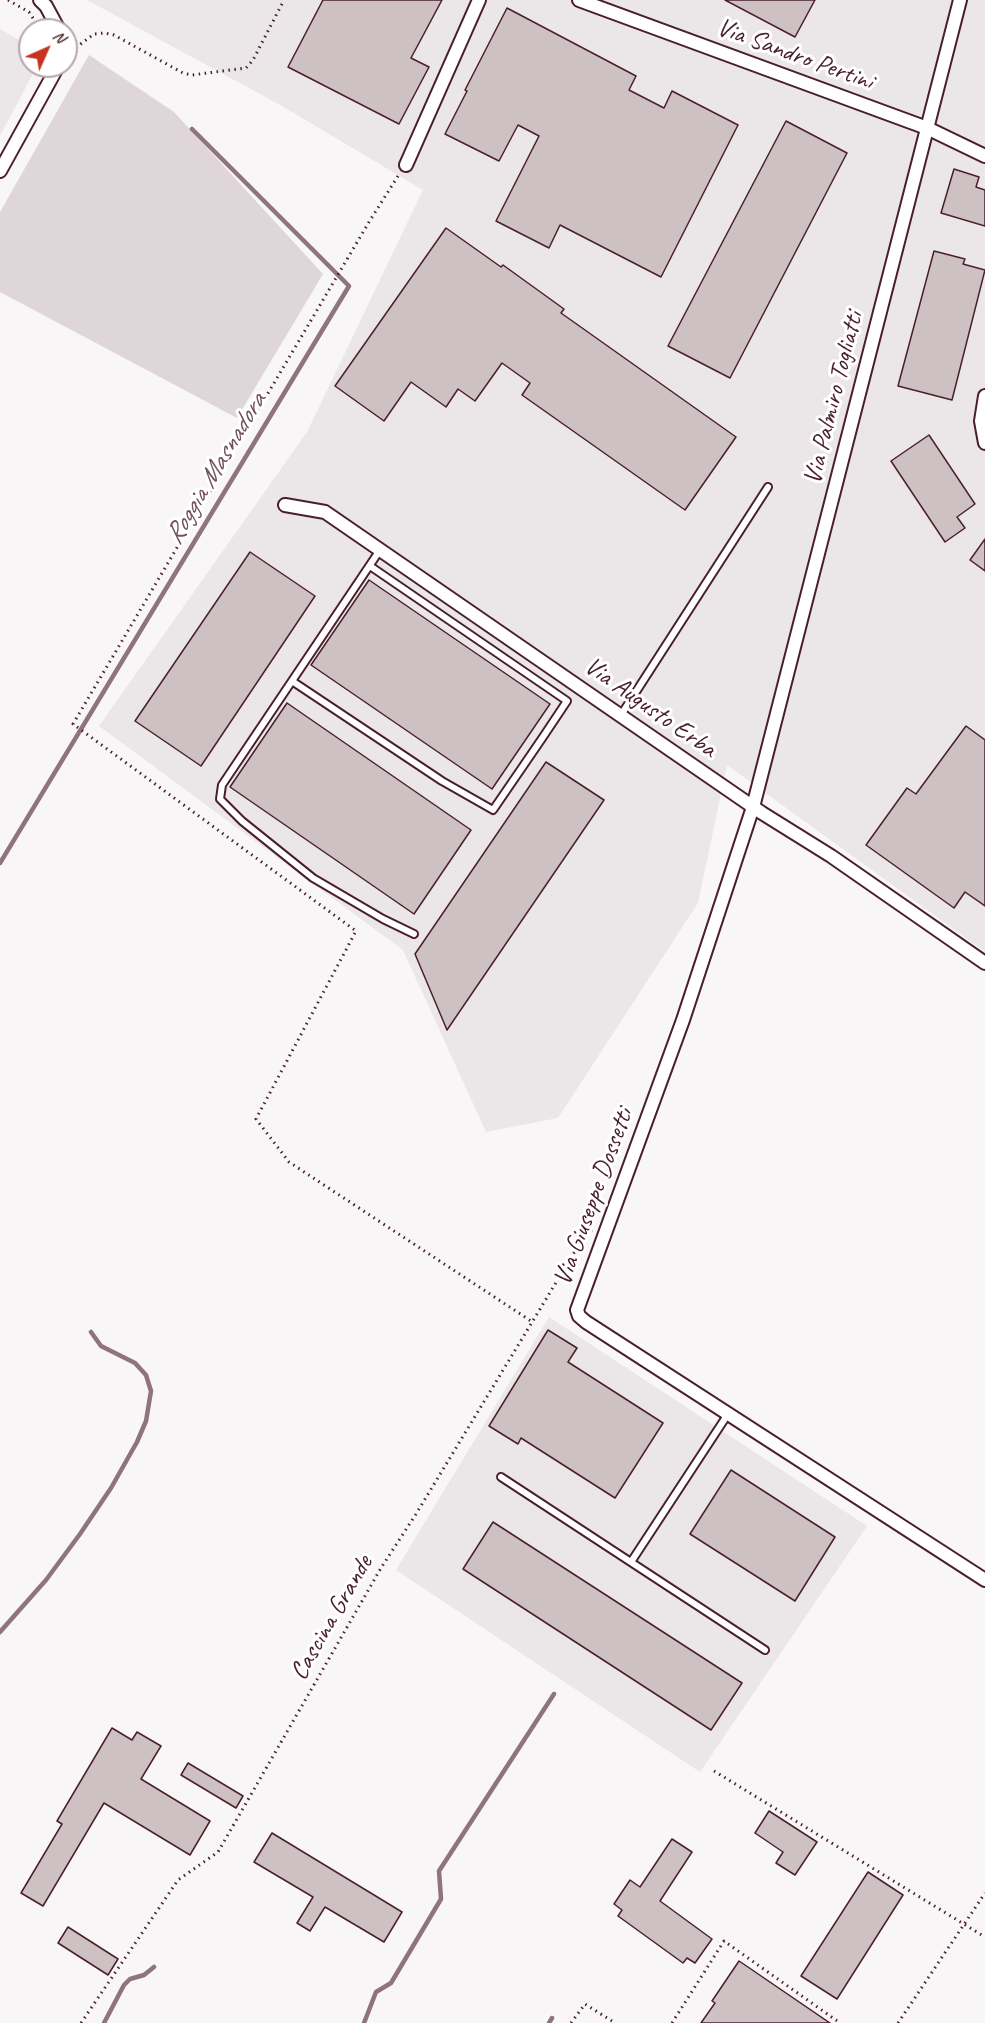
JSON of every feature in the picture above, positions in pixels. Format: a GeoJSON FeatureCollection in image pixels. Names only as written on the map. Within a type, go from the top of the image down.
{"type":"FeatureCollection","features":[{"type":"Feature","properties":{"kind":"street"},"geometry":{"type":"LineString","coordinates":[[40,0],[54,18]]}},
{"type":"Feature","properties":{"kind":"street"},"geometry":{"type":"LineString","coordinates":[[406,165],[479,0]]}},
{"type":"Feature","properties":{"kind":"street","name":"Via Sandro Pertini"},"geometry":{"type":"LineString","coordinates":[[579,0],[927,128],[985,156]]}},
{"type":"Feature","properties":{"kind":"street","name":"Via Palmiro Togliatti"},"geometry":{"type":"LineString","coordinates":[[753,807],[960,0]]}},
{"type":"Feature","properties":{"kind":"street"},"geometry":{"type":"LineString","coordinates":[[0,171],[51,78]]}},
{"type":"Feature","properties":{"kind":"street"},"geometry":{"type":"LineString","coordinates":[[985,396],[981,421],[985,443]]}},
{"type":"Feature","properties":{"kind":"street","name":"Via Augusto Erba"},"geometry":{"type":"LineString","coordinates":[[285,505],[325,512],[753,807],[831,856],[985,963]]}},
{"type":"Feature","properties":{"kind":"street","name":"Via Giuseppe Dossetti"},"geometry":{"type":"LineString","coordinates":[[753,807],[683,1020],[578,1307],[579,1316],[985,1580]]}},
{"type":"Feature","properties":{"kind":"lane"},"geometry":{"type":"LineString","coordinates":[[621,716],[768,487]]}},
{"type":"Feature","properties":{"kind":"lane"},"geometry":{"type":"LineString","coordinates":[[381,550],[222,785],[219,799],[242,822],[313,878],[383,920],[414,934]]}},
{"type":"Feature","properties":{"kind":"lane"},"geometry":{"type":"LineString","coordinates":[[292,681],[442,781],[494,810],[567,701],[370,566]]}},
{"type":"Feature","properties":{"kind":"lane"},"geometry":{"type":"LineString","coordinates":[[631,1562],[728,1414]]}},
{"type":"Feature","properties":{"kind":"lane"},"geometry":{"type":"LineString","coordinates":[[501,1477],[765,1650]]}},
{"type":"Feature","properties":{"kind":"path"},"geometry":{"type":"LineString","coordinates":[[8,0],[29,12],[33,18]]}},
{"type":"Feature","properties":{"kind":"path"},"geometry":{"type":"LineString","coordinates":[[78,46],[94,34],[105,33],[114,35],[183,73],[192,75],[246,68],[253,60],[284,0]]}},
{"type":"Feature","properties":{"kind":"path"},"geometry":{"type":"LineString","coordinates":[[406,165],[363,232],[73,724],[356,931],[256,1119],[289,1162],[531,1321]]}},
{"type":"Feature","properties":{"kind":"path","name":"Cascina Grande"},"geometry":{"type":"LineString","coordinates":[[81,2023],[178,1880],[218,1852],[381,1568],[416,1514],[585,1233],[591,1230],[606,1233]]}},
{"type":"Feature","properties":{"kind":"path"},"geometry":{"type":"LineString","coordinates":[[714,1771],[985,1937]]}},
{"type":"Feature","properties":{"kind":"path"},"geometry":{"type":"LineString","coordinates":[[898,2023],[985,1893]]}},
{"type":"Feature","properties":{"kind":"path"},"geometry":{"type":"LineString","coordinates":[[672,2023],[724,1941],[840,2023]]}},
{"type":"Feature","properties":{"kind":"path"},"geometry":{"type":"LineString","coordinates":[[571,2023],[585,2004],[615,2023]]}},
{"type":"Feature","properties":{"kind":"shaded area"},"geometry":{"type":"Polygon","coordinates":[[[87,0],[985,0],[985,952],[727,765],[698,903],[558,1118],[486,1132],[403,950],[99,726],[307,432],[423,190],[282,106],[87,0]]]}},
{"type":"Feature","properties":{"kind":"shaded area"},"geometry":{"type":"Polygon","coordinates":[[[0,29],[18,39],[18,78],[31,78],[0,136],[0,29]]]}},
{"type":"Feature","properties":{"kind":"shaded area"},"geometry":{"type":"Polygon","coordinates":[[[89,55],[174,112],[323,274],[237,418],[0,292],[0,212],[89,55]]]}},
{"type":"Feature","properties":{"kind":"shaded area"},"geometry":{"type":"Polygon","coordinates":[[[549,1317],[867,1526],[700,1772],[396,1570],[549,1317]]]}},
{"type":"Feature","properties":{"kind":"building"},"geometry":{"type":"Polygon","coordinates":[[[323,0],[442,0],[411,58],[429,67],[399,124],[288,67],[323,0]]]}},
{"type":"Feature","properties":{"kind":"building"},"geometry":{"type":"Polygon","coordinates":[[[725,0],[815,0],[795,37],[725,0]]]}},
{"type":"Feature","properties":{"kind":"building"},"geometry":{"type":"Polygon","coordinates":[[[507,8],[636,76],[629,90],[664,108],[672,91],[738,125],[661,277],[560,225],[549,248],[496,221],[539,136],[518,125],[499,161],[445,134],[507,8]]]}},
{"type":"Feature","properties":{"kind":"building"},"geometry":{"type":"Polygon","coordinates":[[[786,121],[847,153],[730,378],[668,346],[786,121]]]}},
{"type":"Feature","properties":{"kind":"building"},"geometry":{"type":"Polygon","coordinates":[[[954,169],[979,177],[976,187],[985,190],[985,226],[941,213],[954,169]]]}},
{"type":"Feature","properties":{"kind":"building"},"geometry":{"type":"Polygon","coordinates":[[[446,228],[501,267],[503,265],[564,309],[561,313],[736,437],[685,510],[522,395],[530,383],[502,363],[475,401],[458,389],[446,407],[411,382],[384,421],[335,386],[446,228]]]}},
{"type":"Feature","properties":{"kind":"building"},"geometry":{"type":"Polygon","coordinates":[[[934,251],[965,259],[963,264],[985,270],[952,400],[898,386],[934,251]]]}},
{"type":"Feature","properties":{"kind":"building"},"geometry":{"type":"Polygon","coordinates":[[[929,435],[975,504],[957,517],[965,528],[945,542],[891,461],[929,435]]]}},
{"type":"Feature","properties":{"kind":"building"},"geometry":{"type":"Polygon","coordinates":[[[985,539],[985,571],[970,560],[985,539]]]}},
{"type":"Feature","properties":{"kind":"building"},"geometry":{"type":"Polygon","coordinates":[[[250,552],[315,596],[201,766],[135,721],[250,552]]]}},
{"type":"Feature","properties":{"kind":"building"},"geometry":{"type":"Polygon","coordinates":[[[369,580],[550,704],[492,789],[311,665],[369,580]]]}},
{"type":"Feature","properties":{"kind":"building"},"geometry":{"type":"Polygon","coordinates":[[[287,703],[471,830],[414,914],[230,787],[287,703]]]}},
{"type":"Feature","properties":{"kind":"building"},"geometry":{"type":"Polygon","coordinates":[[[966,726],[985,740],[985,906],[965,892],[954,908],[866,845],[907,788],[916,794],[966,726]]]}},
{"type":"Feature","properties":{"kind":"building"},"geometry":{"type":"Polygon","coordinates":[[[546,762],[604,800],[447,1030],[415,954],[546,762]]]}},
{"type":"Feature","properties":{"kind":"building"},"geometry":{"type":"Polygon","coordinates":[[[548,1330],[577,1348],[568,1362],[663,1423],[615,1498],[521,1438],[518,1444],[489,1426],[548,1330]]]}},
{"type":"Feature","properties":{"kind":"building"},"geometry":{"type":"Polygon","coordinates":[[[731,1470],[835,1537],[795,1601],[690,1534],[731,1470]]]}},
{"type":"Feature","properties":{"kind":"building"},"geometry":{"type":"Polygon","coordinates":[[[493,1522],[742,1683],[711,1730],[463,1569],[493,1522]]]}},
{"type":"Feature","properties":{"kind":"building"},"geometry":{"type":"Polygon","coordinates":[[[112,1728],[132,1740],[137,1732],[161,1746],[141,1779],[210,1821],[190,1855],[104,1803],[43,1906],[21,1893],[62,1824],[57,1821],[112,1728]]]}},
{"type":"Feature","properties":{"kind":"building"},"geometry":{"type":"Polygon","coordinates":[[[188,1763],[243,1796],[236,1808],[181,1775],[188,1763]]]}},
{"type":"Feature","properties":{"kind":"building"},"geometry":{"type":"Polygon","coordinates":[[[769,1811],[817,1842],[795,1875],[776,1863],[783,1852],[755,1833],[769,1811]]]}},
{"type":"Feature","properties":{"kind":"building"},"geometry":{"type":"Polygon","coordinates":[[[272,1833],[402,1912],[384,1942],[325,1907],[310,1931],[297,1923],[313,1897],[254,1862],[272,1833]]]}},
{"type":"Feature","properties":{"kind":"building"},"geometry":{"type":"Polygon","coordinates":[[[672,1839],[692,1852],[660,1901],[712,1939],[695,1963],[687,1958],[683,1963],[618,1916],[622,1910],[614,1904],[630,1880],[640,1887],[672,1839]]]}},
{"type":"Feature","properties":{"kind":"building"},"geometry":{"type":"Polygon","coordinates":[[[868,1872],[903,1895],[837,1999],[801,1976],[868,1872]]]}},
{"type":"Feature","properties":{"kind":"building"},"geometry":{"type":"Polygon","coordinates":[[[68,1927],[118,1959],[108,1975],[58,1943],[68,1927]]]}},
{"type":"Feature","properties":{"kind":"building"},"geometry":{"type":"Polygon","coordinates":[[[739,1961],[830,2023],[701,2023],[715,2003],[712,2001],[739,1961]]]}},
{"type":"Feature","properties":{"kind":"waterway","name":"Roggia Masnadora"},"geometry":{"type":"LineString","coordinates":[[0,863],[349,286],[192,129]]}},
{"type":"Feature","properties":{"kind":"waterway"},"geometry":{"type":"LineString","coordinates":[[0,1632],[46,1580],[80,1534],[111,1488],[146,1421],[151,1391],[146,1375],[135,1363],[101,1346],[91,1332]]}},
{"type":"Feature","properties":{"kind":"waterway"},"geometry":{"type":"LineString","coordinates":[[364,2023],[376,1992],[391,1983],[441,1899],[439,1871],[554,1694]]}},
{"type":"Feature","properties":{"kind":"waterway"},"geometry":{"type":"LineString","coordinates":[[104,2023],[124,1985],[130,1979],[144,1975],[154,1967]]}},
{"type":"Feature","properties":{"kind":"waterway"},"geometry":{"type":"LineString","coordinates":[[549,2023],[552,2018]]}}]}
